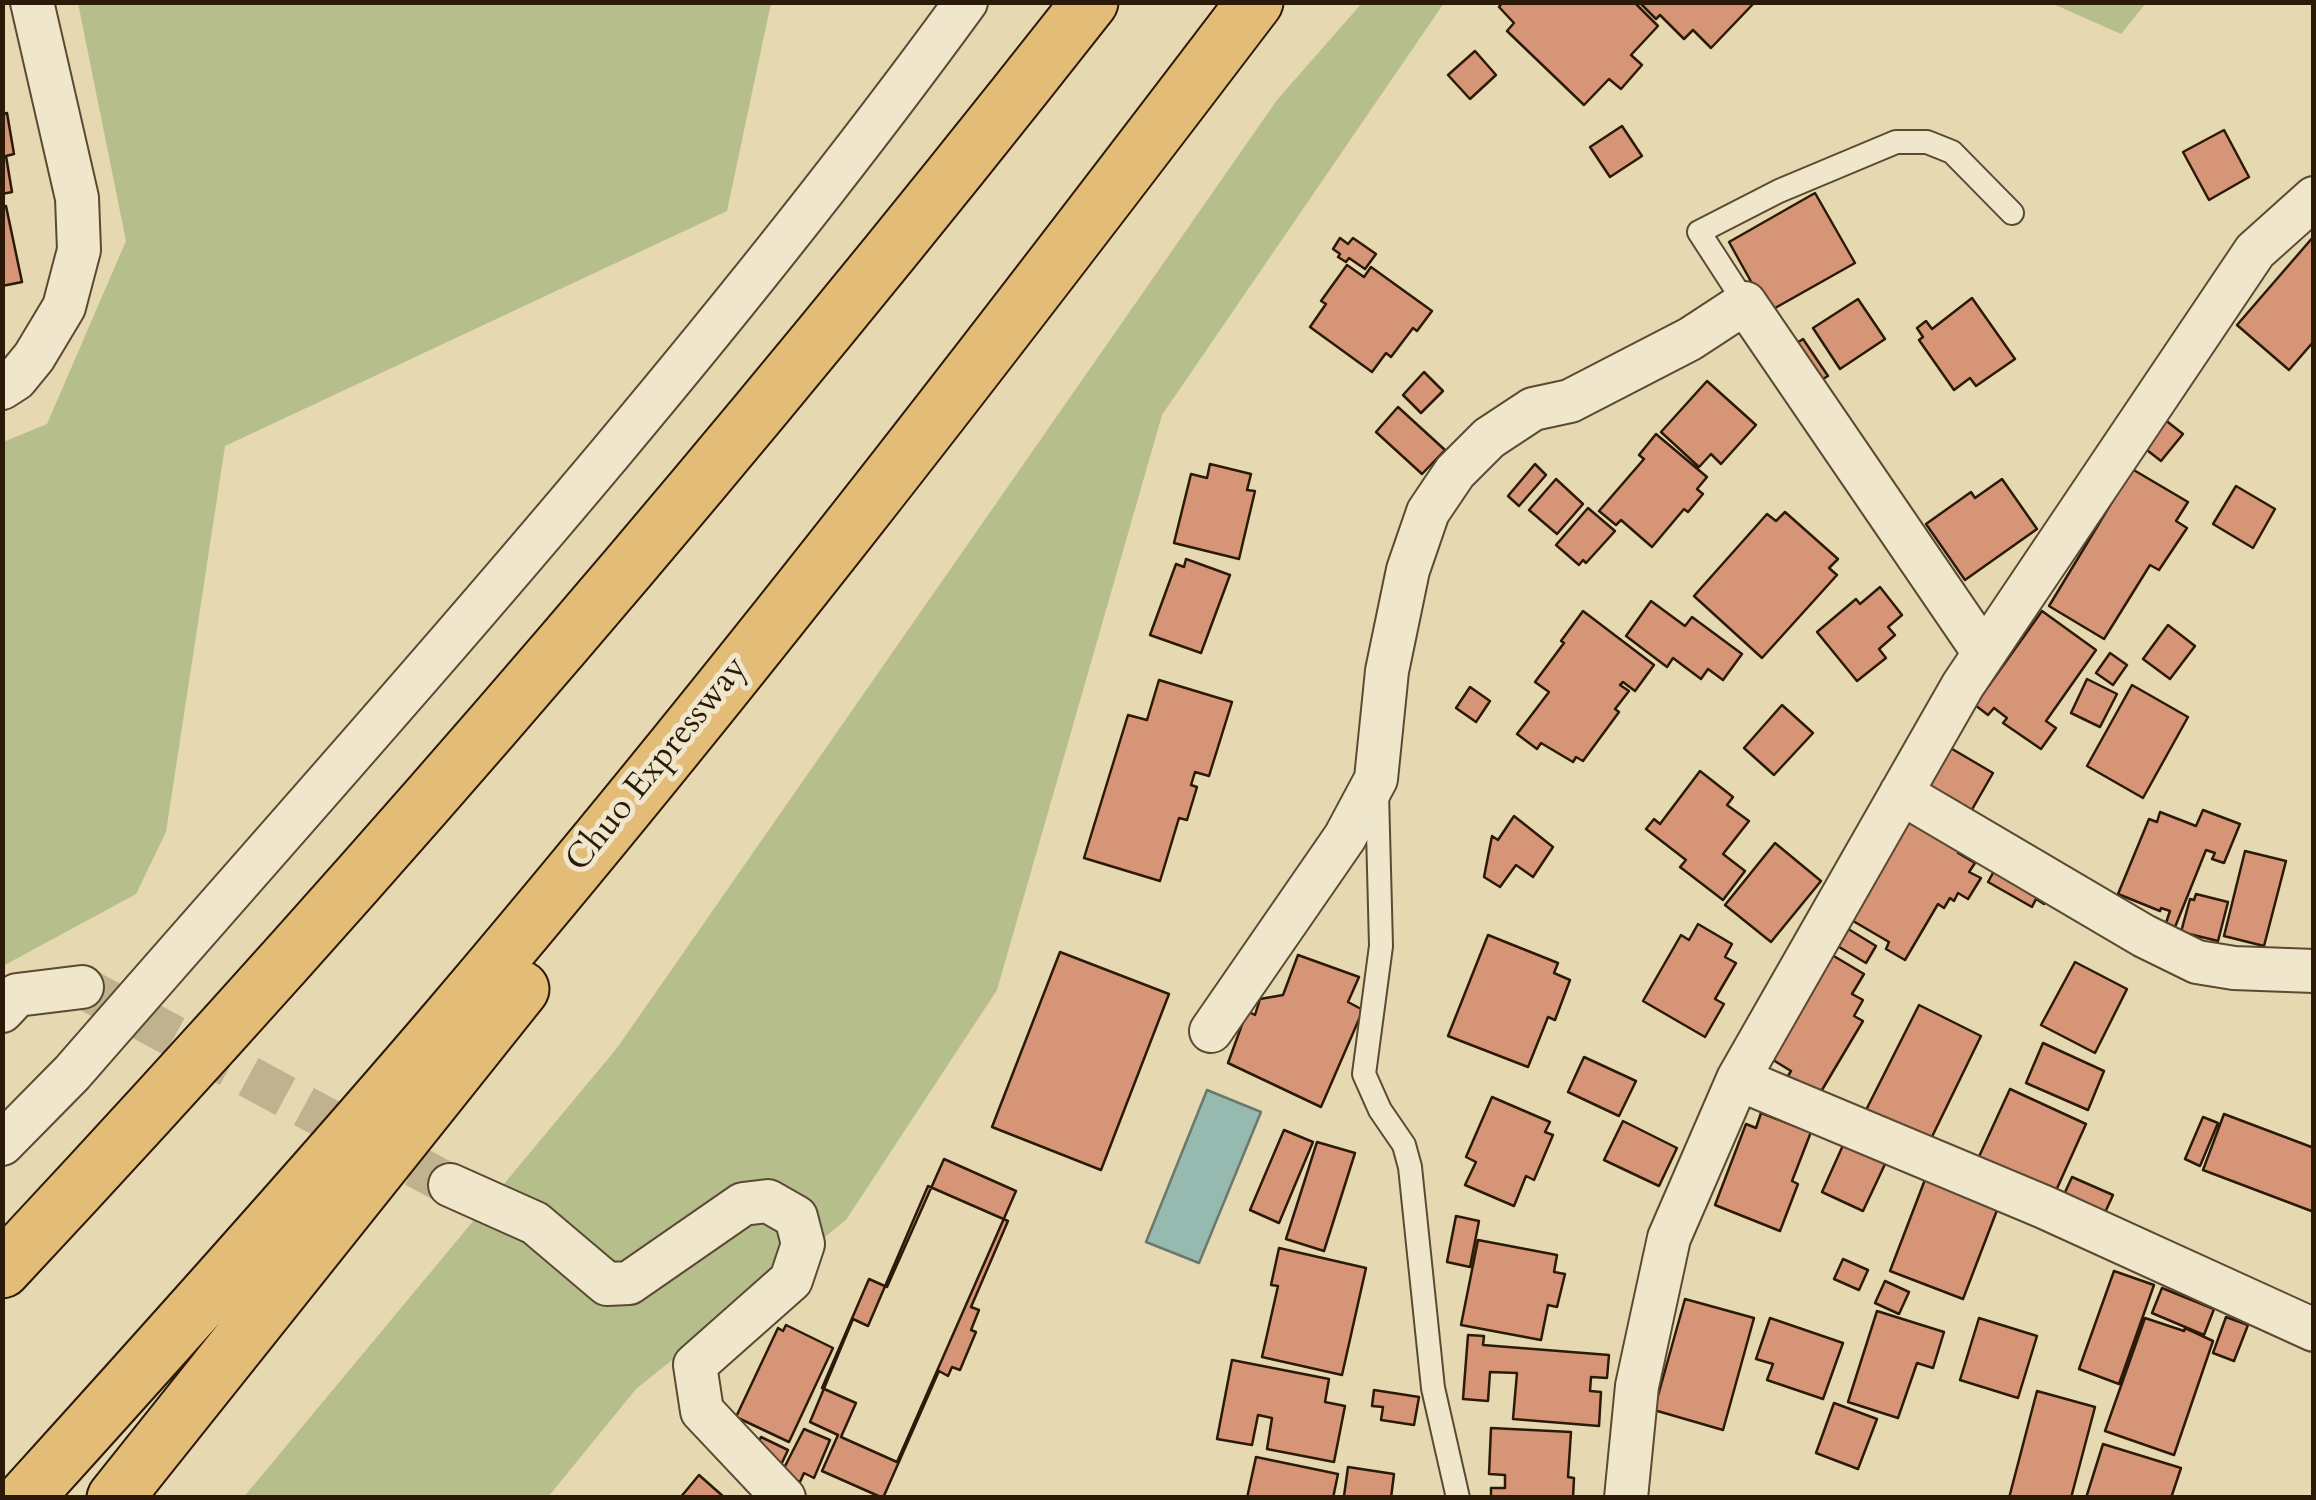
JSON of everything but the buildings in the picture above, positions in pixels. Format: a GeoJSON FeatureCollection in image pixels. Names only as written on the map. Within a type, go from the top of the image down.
{"type":"FeatureCollection","features":[{"type":"Feature","properties":{"kind":"highway"},"geometry":{"type":"LineString","coordinates":[[2,1270],[181,1079],[439,790],[703,478],[1090,2]]}},
{"type":"Feature","properties":{"kind":"highway","name":"Chuo Expressway"},"geometry":{"type":"LineString","coordinates":[[25,1498],[451,1017],[750,654],[1044,280],[1255,2]]}},
{"type":"Feature","properties":{"kind":"highway"},"geometry":{"type":"LineString","coordinates":[[116,1498],[784,656],[1060,295],[1268,2]]}},
{"type":"Feature","properties":{"kind":"street"},"geometry":{"type":"LineString","coordinates":[[2,388],[16,379],[34,358],[64,307],[79,250],[76,198],[32,2]]}},
{"type":"Feature","properties":{"kind":"street"},"geometry":{"type":"LineString","coordinates":[[2,1144],[72,1073],[513,568],[858,150],[966,2]]}},
{"type":"Feature","properties":{"kind":"street"},"geometry":{"type":"LineString","coordinates":[[1626,1498],[1638,1386],[1669,1238],[1738,1079],[1984,653],[2256,251],[2314,198]]}},
{"type":"Feature","properties":{"kind":"street"},"geometry":{"type":"LineString","coordinates":[[1211,1031],[1345,837],[1376,779],[1387,671],[1408,570],[1428,512],[1456,472],[1489,438],[1534,408],[1570,401],[1690,339],[1744,303],[1984,653]]}},
{"type":"Feature","properties":{"kind":"street"},"geometry":{"type":"LineString","coordinates":[[1901,793],[2144,936],[2197,962],[2234,968],[2314,971]]}},
{"type":"Feature","properties":{"kind":"street"},"geometry":{"type":"LineString","coordinates":[[2,1011],[17,995],[82,987]]}},
{"type":"Feature","properties":{"kind":"street"},"geometry":{"type":"LineString","coordinates":[[1738,1079],[2044,1207],[2314,1330]]}},
{"type":"Feature","properties":{"kind":"street"},"geometry":{"type":"LineString","coordinates":[[450,1184],[534,1223],[606,1284],[629,1283],[743,1204],[768,1201],[796,1217],[803,1244],[791,1280],[695,1365],[702,1411],[784,1498]]}},
{"type":"Feature","properties":{"kind":"lane"},"geometry":{"type":"LineString","coordinates":[[1744,303],[1699,232],[1779,191],[1896,142],[1926,142],[1952,152],[2012,213]]}},
{"type":"Feature","properties":{"kind":"lane"},"geometry":{"type":"LineString","coordinates":[[1376,779],[1382,946],[1364,1074],[1380,1110],[1404,1145],[1410,1167],[1433,1388],[1458,1498]]}},
{"type":"Feature","properties":{"kind":"green space"},"geometry":{"type":"Polygon","coordinates":[[[78,3],[771,3],[727,211],[225,446],[166,832],[136,894],[3,966],[3,442],[47,424],[126,241],[78,3]]]}},
{"type":"Feature","properties":{"kind":"green space"},"geometry":{"type":"Polygon","coordinates":[[[1362,3],[1444,3],[1162,415],[997,990],[846,1220],[636,1389],[548,1497],[243,1498],[617,1048],[1277,100],[1362,3]]]}},
{"type":"Feature","properties":{"kind":"green space"},"geometry":{"type":"Polygon","coordinates":[[[2051,3],[2146,3],[2121,34],[2051,3]]]}},
{"type":"Feature","properties":{"kind":"water"},"geometry":{"type":"Polygon","coordinates":[[[1207,1090],[1261,1112],[1199,1263],[1146,1242],[1207,1090]]]}},
{"type":"Feature","properties":{"kind":"tunnel"},"geometry":{"type":"LineString","coordinates":[[82,987],[450,1185]]}}]}
